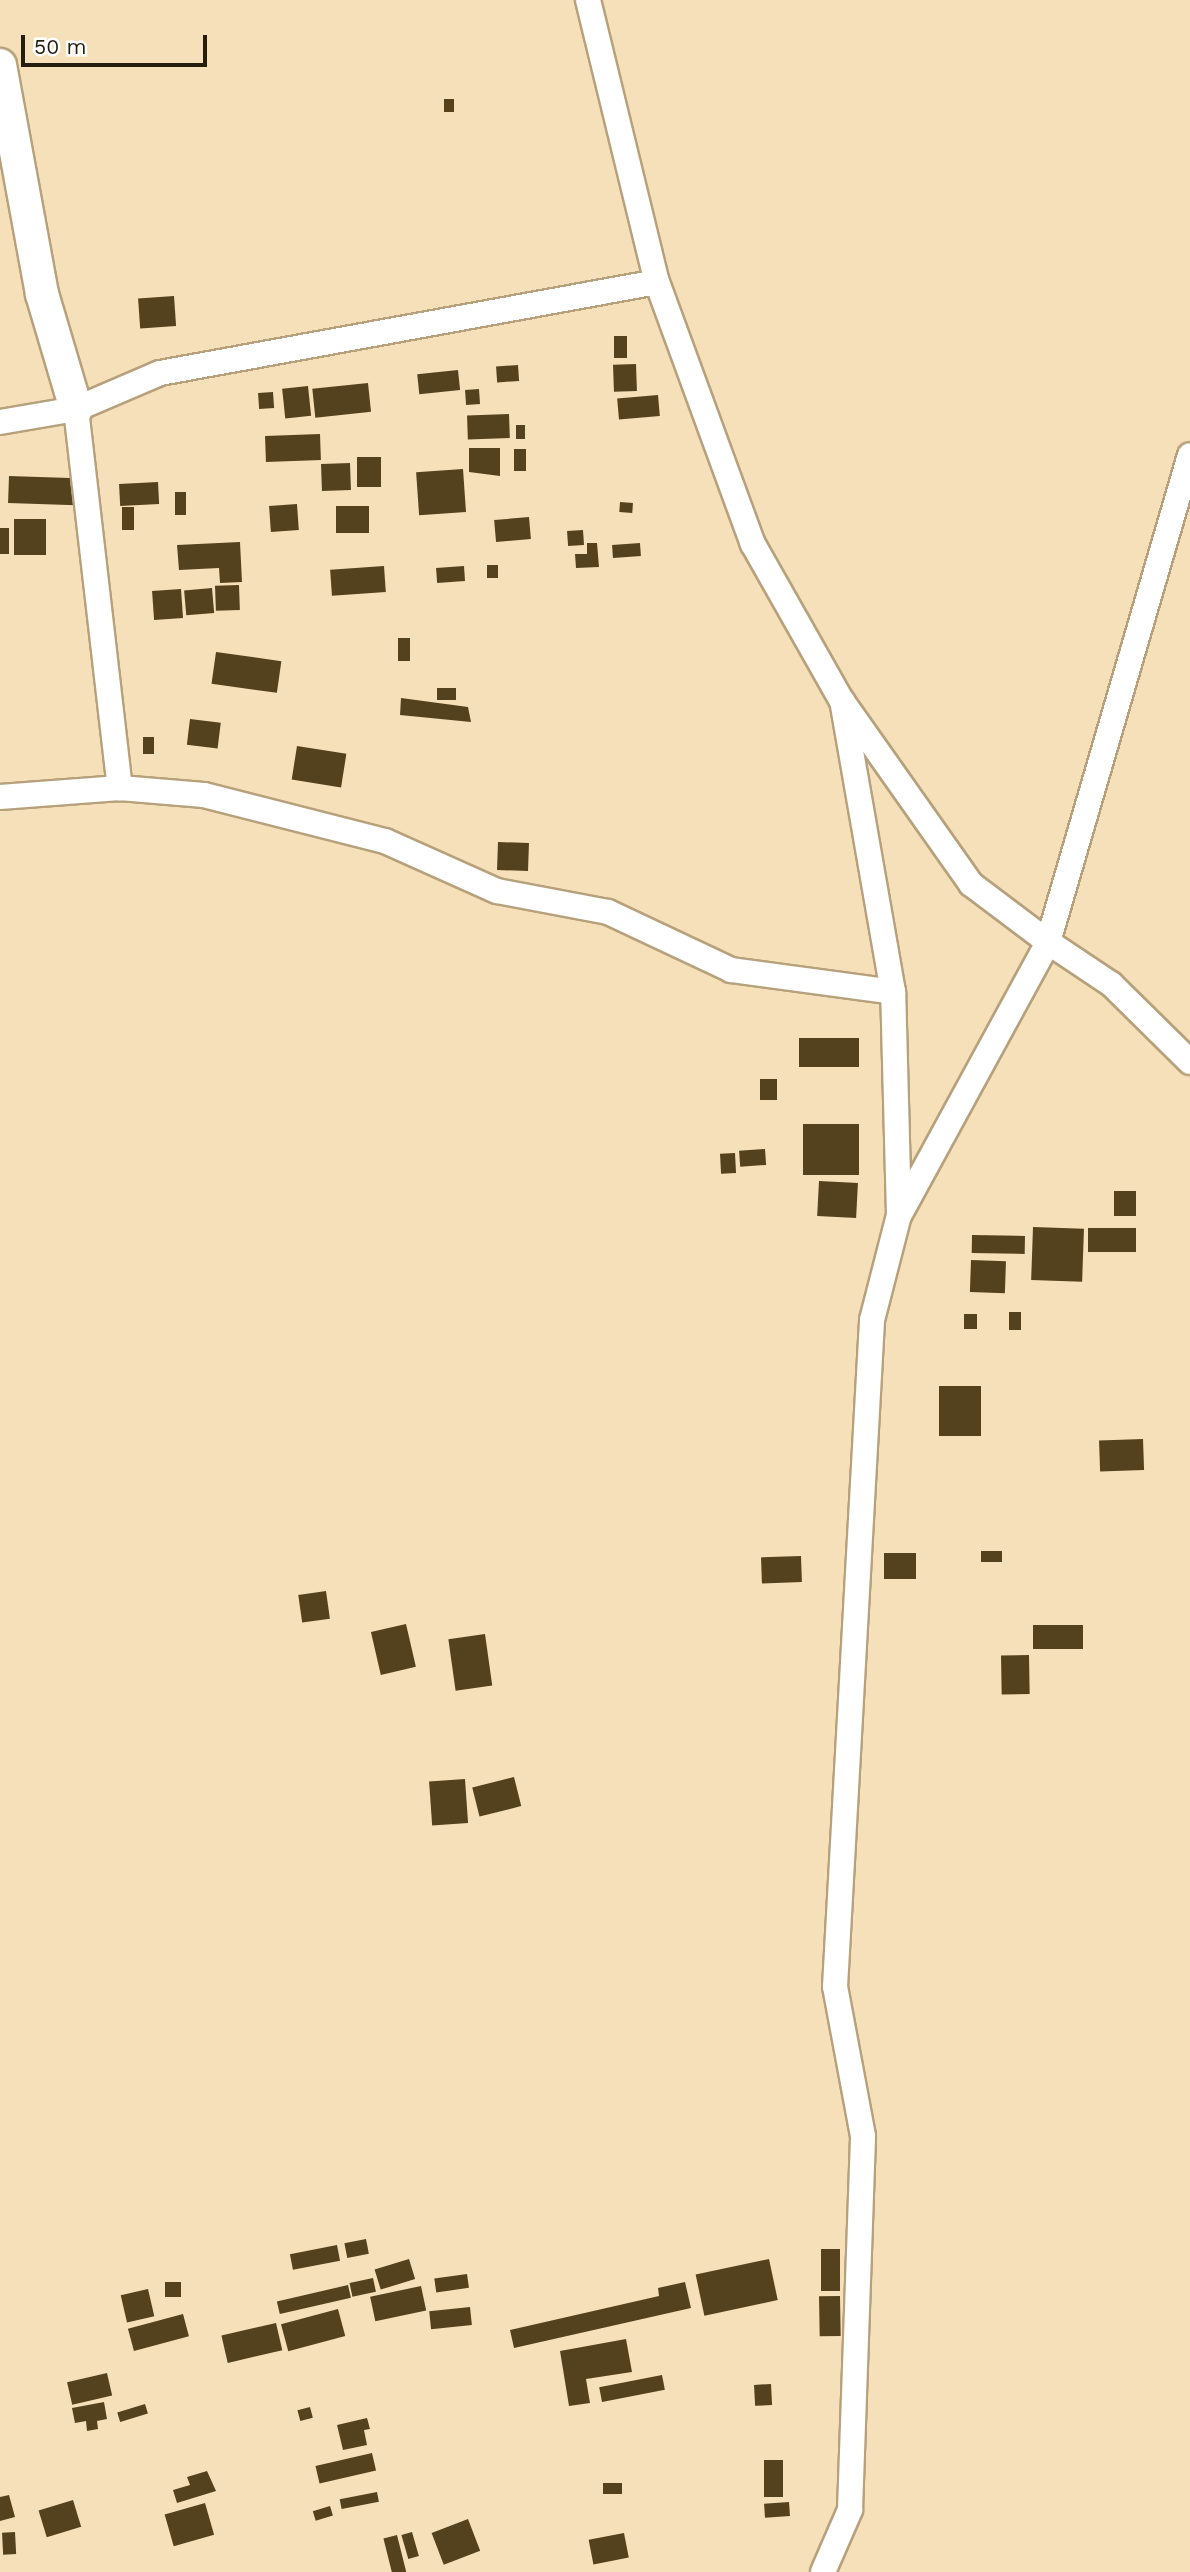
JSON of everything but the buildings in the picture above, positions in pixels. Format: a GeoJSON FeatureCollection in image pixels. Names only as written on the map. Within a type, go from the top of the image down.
{"type":"FeatureCollection","features":[{"type":"Feature","properties":{"kind":"street"},"geometry":{"type":"LineString","coordinates":[[588,0],[657,282],[752,544],[842,701],[971,884],[1048,942],[1111,984],[1190,1062]]}},
{"type":"Feature","properties":{"kind":"street"},"geometry":{"type":"LineString","coordinates":[[0,65],[42,294],[76,409],[120,788]]}},
{"type":"Feature","properties":{"kind":"street"},"geometry":{"type":"LineString","coordinates":[[0,422],[76,409],[160,373],[657,282]]}},
{"type":"Feature","properties":{"kind":"street"},"geometry":{"type":"LineString","coordinates":[[823,2572],[849,2510],[863,2136],[835,1987],[872,1320],[899,1215],[1048,942],[1190,455]]}},
{"type":"Feature","properties":{"kind":"street"},"geometry":{"type":"LineString","coordinates":[[842,701],[893,992],[899,1215]]}},
{"type":"Feature","properties":{"kind":"street"},"geometry":{"type":"LineString","coordinates":[[0,797],[120,788],[204,795],[385,841],[497,891],[608,912],[731,970],[893,992]]}}]}
